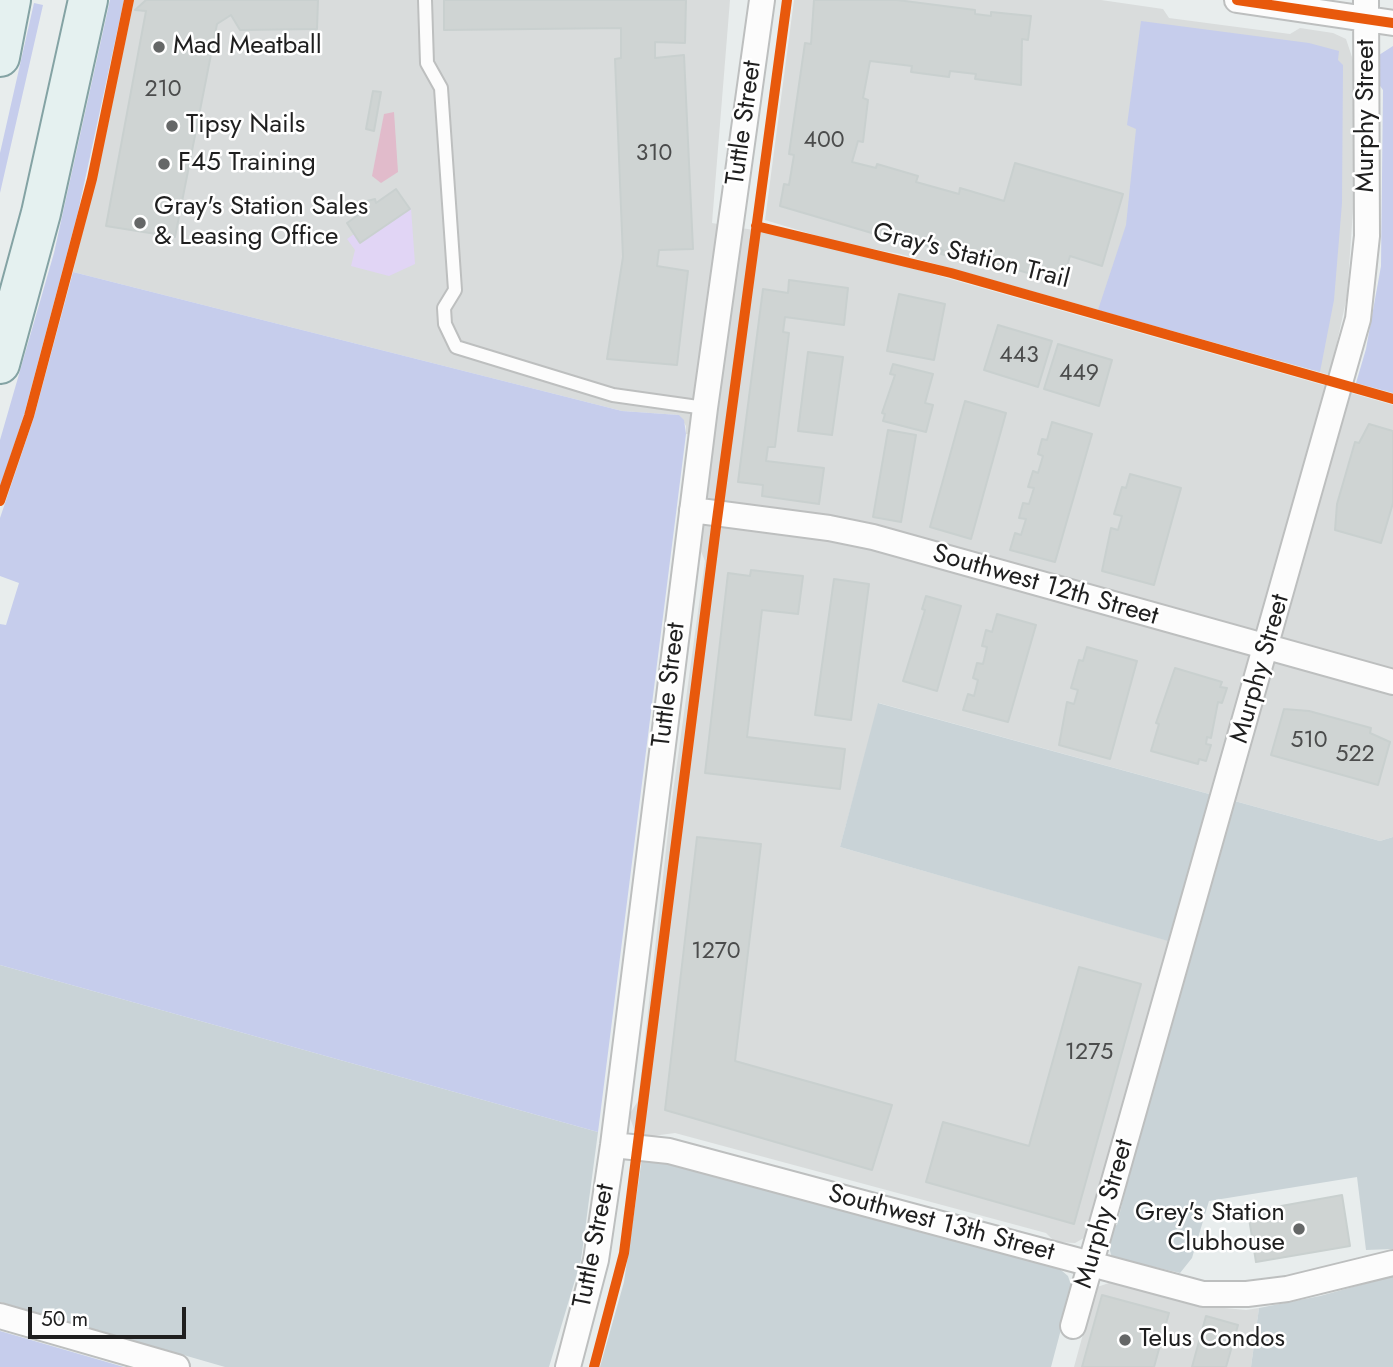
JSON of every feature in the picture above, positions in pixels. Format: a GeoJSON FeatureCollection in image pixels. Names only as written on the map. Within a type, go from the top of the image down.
{"type":"FeatureCollection","features":[{"type":"Feature","properties":{"kind":"main road"},"geometry":{"type":"LineString","coordinates":[[0,57],[11,0]]}},
{"type":"Feature","properties":{"kind":"main road"},"geometry":{"type":"LineString","coordinates":[[0,364],[41,213],[88,0]]}},
{"type":"Feature","properties":{"kind":"street","name":"Tuttle Street"},"geometry":{"type":"LineString","coordinates":[[568,1367],[596,1260],[613,1145],[705,408],[762,0]]}},
{"type":"Feature","properties":{"kind":"street"},"geometry":{"type":"LineString","coordinates":[[1237,0],[1366,9],[1393,23]]}},
{"type":"Feature","properties":{"kind":"street","name":"Murphy Street"},"geometry":{"type":"LineString","coordinates":[[1073,1326],[1358,319],[1367,236],[1366,9]]}},
{"type":"Feature","properties":{"kind":"street","name":"Southwest 12th Street"},"geometry":{"type":"LineString","coordinates":[[692,510],[853,532],[1393,682]]}},
{"type":"Feature","properties":{"kind":"street","name":"Southwest 13th Street"},"geometry":{"type":"LineString","coordinates":[[613,1145],[669,1151],[1203,1294],[1247,1294],[1287,1289],[1393,1263]]}},
{"type":"Feature","properties":{"kind":"street"},"geometry":{"type":"LineString","coordinates":[[0,1316],[177,1367]]}},
{"type":"Feature","properties":{"kind":"lane"},"geometry":{"type":"LineString","coordinates":[[425,0],[428,63],[441,88],[454,290],[444,308],[445,324],[456,347],[613,395],[705,408]]}},
{"type":"Feature","properties":{"kind":"shaded area"},"geometry":{"type":"Polygon","coordinates":[[[110,0],[124,0],[78,212],[24,415],[0,487],[0,440],[54,253],[110,0]]]}},
{"type":"Feature","properties":{"kind":"shaded area"},"geometry":{"type":"Polygon","coordinates":[[[134,0],[730,0],[712,223],[771,233],[894,263],[1393,405],[1393,837],[1380,841],[879,703],[840,847],[1173,942],[1084,1238],[1075,1243],[1055,1242],[1046,1233],[675,1133],[645,1137],[634,1129],[629,1115],[638,1101],[670,814],[705,561],[700,549],[700,539],[713,436],[686,434],[686,426],[679,415],[622,411],[73,272],[134,0]]]}},
{"type":"Feature","properties":{"kind":"shaded area"},"geometry":{"type":"Polygon","coordinates":[[[794,0],[1101,0],[1163,9],[1169,18],[1290,34],[1300,28],[1333,33],[1346,39],[1354,63],[1353,210],[1347,296],[1330,375],[900,254],[841,243],[765,220],[794,0]]]}},
{"type":"Feature","properties":{"kind":"shaded area"},"geometry":{"type":"Polygon","coordinates":[[[34,3],[43,5],[0,193],[0,153],[34,3]]]}},
{"type":"Feature","properties":{"kind":"shaded area"},"geometry":{"type":"Polygon","coordinates":[[[1141,21],[1309,43],[1339,51],[1338,60],[1343,65],[1342,203],[1334,300],[1320,372],[1098,310],[1126,225],[1136,129],[1127,125],[1141,21]]]}},
{"type":"Feature","properties":{"kind":"shaded area"},"geometry":{"type":"Polygon","coordinates":[[[1393,46],[1393,393],[1356,383],[1366,349],[1381,266],[1383,90],[1375,79],[1379,55],[1393,46]]]}},
{"type":"Feature","properties":{"kind":"shaded area"},"geometry":{"type":"Polygon","coordinates":[[[394,112],[398,172],[381,183],[372,176],[384,114],[394,112]]]}},
{"type":"Feature","properties":{"kind":"shaded area"},"geometry":{"type":"Polygon","coordinates":[[[411,208],[415,264],[389,276],[351,266],[355,250],[347,239],[354,234],[360,242],[411,208]]]}},
{"type":"Feature","properties":{"kind":"shaded area"},"geometry":{"type":"Polygon","coordinates":[[[73,272],[622,411],[679,415],[684,420],[686,434],[598,1132],[0,965],[0,624],[6,625],[19,583],[0,576],[0,518],[34,417],[73,272]]]}},
{"type":"Feature","properties":{"kind":"shaded area"},"geometry":{"type":"Polygon","coordinates":[[[878,703],[1380,841],[1393,837],[1393,1249],[1366,1250],[1357,1177],[1209,1201],[1192,1258],[1180,1273],[1133,1262],[1122,1266],[1112,1258],[1107,1240],[1109,1227],[1117,1225],[1182,945],[840,847],[878,703]]]}},
{"type":"Feature","properties":{"kind":"shaded area"},"geometry":{"type":"Polygon","coordinates":[[[0,965],[598,1132],[581,1260],[549,1367],[225,1367],[0,1302],[0,965]]]}},
{"type":"Feature","properties":{"kind":"shaded area"},"geometry":{"type":"Polygon","coordinates":[[[642,1158],[689,1165],[1055,1265],[1068,1276],[1072,1288],[1051,1367],[600,1367],[624,1282],[642,1158]]]}},
{"type":"Feature","properties":{"kind":"shaded area"},"geometry":{"type":"Polygon","coordinates":[[[1393,1276],[1393,1367],[1251,1367],[1259,1308],[1320,1296],[1393,1276]]]}},
{"type":"Feature","properties":{"kind":"shaded area"},"geometry":{"type":"Polygon","coordinates":[[[1112,1282],[1214,1307],[1246,1310],[1259,1308],[1251,1367],[1074,1367],[1088,1316],[1088,1303],[1097,1287],[1112,1282]]]}},
{"type":"Feature","properties":{"kind":"shaded area"},"geometry":{"type":"Polygon","coordinates":[[[0,1331],[124,1367],[0,1367],[0,1331]]]}},
{"type":"Feature","properties":{"kind":"building"},"geometry":{"type":"Polygon","coordinates":[[[146,0],[318,0],[317,29],[240,30],[231,15],[217,24],[175,237],[106,226],[146,11],[135,10],[146,0]]]}},
{"type":"Feature","properties":{"kind":"building"},"geometry":{"type":"Polygon","coordinates":[[[444,0],[686,0],[685,43],[655,42],[655,58],[684,55],[693,249],[659,250],[657,266],[688,271],[677,365],[607,359],[623,257],[615,59],[621,58],[621,28],[444,30],[444,0]]]}},
{"type":"Feature","properties":{"kind":"building"},"geometry":{"type":"Polygon","coordinates":[[[814,0],[897,0],[975,10],[975,14],[991,16],[991,12],[1031,16],[1028,40],[1022,39],[1021,85],[975,79],[976,74],[950,71],[949,77],[911,72],[912,66],[870,61],[863,98],[868,100],[863,142],[858,141],[852,162],[876,168],[877,164],[918,176],[916,182],[959,194],[960,188],[1004,201],[1015,163],[1123,194],[1102,266],[1070,256],[1062,283],[980,259],[978,264],[941,254],[943,250],[917,243],[916,246],[780,206],[784,184],[789,185],[794,155],[789,154],[805,43],[811,44],[814,0]]]}},
{"type":"Feature","properties":{"kind":"building"},"geometry":{"type":"Polygon","coordinates":[[[373,91],[381,92],[374,131],[366,129],[373,91]]]}},
{"type":"Feature","properties":{"kind":"building"},"geometry":{"type":"Polygon","coordinates":[[[396,189],[410,209],[360,243],[347,223],[368,208],[367,201],[375,199],[376,203],[396,189]]]}},
{"type":"Feature","properties":{"kind":"building"},"geometry":{"type":"Polygon","coordinates":[[[789,280],[848,288],[844,325],[785,317],[783,332],[789,333],[775,447],[768,447],[766,461],[824,468],[819,504],[762,496],[763,485],[738,482],[763,289],[788,293],[789,280]]]}},
{"type":"Feature","properties":{"kind":"building"},"geometry":{"type":"Polygon","coordinates":[[[899,294],[945,304],[934,360],[887,351],[899,294]]]}},
{"type":"Feature","properties":{"kind":"building"},"geometry":{"type":"Polygon","coordinates":[[[998,325],[1052,341],[1038,387],[984,370],[998,325]]]}},
{"type":"Feature","properties":{"kind":"building"},"geometry":{"type":"Polygon","coordinates":[[[1058,344],[1112,360],[1099,406],[1044,389],[1058,344]]]}},
{"type":"Feature","properties":{"kind":"building"},"geometry":{"type":"Polygon","coordinates":[[[808,352],[843,357],[832,435],[798,431],[808,352]]]}},
{"type":"Feature","properties":{"kind":"building"},"geometry":{"type":"Polygon","coordinates":[[[893,364],[933,374],[925,403],[933,405],[926,432],[883,421],[885,414],[882,413],[895,375],[890,374],[893,364]]]}},
{"type":"Feature","properties":{"kind":"building"},"geometry":{"type":"Polygon","coordinates":[[[965,401],[1006,413],[971,539],[930,527],[965,401]]]}},
{"type":"Feature","properties":{"kind":"building"},"geometry":{"type":"Polygon","coordinates":[[[1052,422],[1092,434],[1055,562],[1010,550],[1015,533],[1021,535],[1026,519],[1019,518],[1023,503],[1029,504],[1034,488],[1028,487],[1033,471],[1038,473],[1043,456],[1038,454],[1042,439],[1047,440],[1052,422]]]}},
{"type":"Feature","properties":{"kind":"building"},"geometry":{"type":"Polygon","coordinates":[[[1369,424],[1393,431],[1393,503],[1381,543],[1335,530],[1337,504],[1355,442],[1359,443],[1369,424]]]}},
{"type":"Feature","properties":{"kind":"building"},"geometry":{"type":"Polygon","coordinates":[[[888,430],[916,435],[901,522],[873,517],[888,430]]]}},
{"type":"Feature","properties":{"kind":"building"},"geometry":{"type":"Polygon","coordinates":[[[1130,474],[1181,488],[1154,585],[1102,571],[1111,528],[1118,530],[1122,516],[1114,514],[1122,487],[1126,488],[1130,474]]]}},
{"type":"Feature","properties":{"kind":"building"},"geometry":{"type":"Polygon","coordinates":[[[751,570],[803,576],[798,614],[762,610],[747,737],[845,749],[840,789],[705,773],[728,573],[750,576],[751,570]]]}},
{"type":"Feature","properties":{"kind":"building"},"geometry":{"type":"Polygon","coordinates":[[[834,579],[869,584],[851,720],[815,715],[834,579]]]}},
{"type":"Feature","properties":{"kind":"building"},"geometry":{"type":"Polygon","coordinates":[[[926,596],[961,606],[937,691],[903,681],[925,610],[922,609],[926,596]]]}},
{"type":"Feature","properties":{"kind":"building"},"geometry":{"type":"Polygon","coordinates":[[[997,614],[1036,625],[1008,722],[963,710],[968,694],[974,696],[978,680],[973,678],[977,663],[983,664],[987,647],[982,646],[986,630],[992,632],[997,614]]]}},
{"type":"Feature","properties":{"kind":"building"},"geometry":{"type":"Polygon","coordinates":[[[1087,647],[1137,661],[1110,759],[1059,745],[1067,702],[1074,704],[1078,690],[1071,688],[1079,660],[1083,661],[1087,647]]]}},
{"type":"Feature","properties":{"kind":"building"},"geometry":{"type":"Polygon","coordinates":[[[1175,668],[1222,682],[1220,687],[1227,688],[1222,703],[1218,702],[1211,738],[1207,737],[1206,744],[1211,745],[1206,761],[1199,759],[1198,764],[1151,751],[1159,724],[1156,723],[1175,668]]]}},
{"type":"Feature","properties":{"kind":"building"},"geometry":{"type":"Polygon","coordinates":[[[1284,709],[1309,711],[1371,728],[1370,733],[1390,742],[1378,785],[1271,755],[1284,709]]]}},
{"type":"Feature","properties":{"kind":"building"},"geometry":{"type":"Polygon","coordinates":[[[697,837],[761,844],[735,1061],[892,1105],[872,1170],[665,1110],[697,837]]]}},
{"type":"Feature","properties":{"kind":"building"},"geometry":{"type":"Polygon","coordinates":[[[1079,967],[1141,984],[1074,1224],[926,1182],[943,1122],[1029,1146],[1079,967]]]}},
{"type":"Feature","properties":{"kind":"building","name":"Grey's Station Clubhouse"},"geometry":{"type":"Polygon","coordinates":[[[1342,1195],[1350,1246],[1256,1262],[1248,1212],[1342,1195]]]}},
{"type":"Feature","properties":{"kind":"building","name":"Telus Condos"},"geometry":{"type":"Polygon","coordinates":[[[1102,1295],[1169,1313],[1154,1367],[1082,1367],[1102,1295]]]}},
{"type":"Feature","properties":{"kind":"building"},"geometry":{"type":"Polygon","coordinates":[[[1206,1316],[1238,1325],[1226,1367],[1192,1367],[1206,1316]]]}},
{"type":"Feature","properties":{"kind":"cycle path"},"geometry":{"type":"LineString","coordinates":[[0,501],[29,416],[92,179],[129,0]]}},
{"type":"Feature","properties":{"kind":"cycle path"},"geometry":{"type":"LineString","coordinates":[[594,1367],[624,1253],[716,527],[787,0]]}},
{"type":"Feature","properties":{"kind":"cycle path"},"geometry":{"type":"LineString","coordinates":[[1237,0],[1393,23]]}},
{"type":"Feature","properties":{"kind":"cycle path","name":"Gray's Station Trail"},"geometry":{"type":"LineString","coordinates":[[756,226],[951,273],[1393,399]]}},
{"type":"Feature","properties":{"kind":"place","name":"Mad Meatball"},"geometry":{"type":"Point","coordinates":[159,47]}},
{"type":"Feature","properties":{"kind":"place","name":"Tipsy Nails"},"geometry":{"type":"Point","coordinates":[172,126]}},
{"type":"Feature","properties":{"kind":"place","name":"F45 Training"},"geometry":{"type":"Point","coordinates":[164,164]}},
{"type":"Feature","properties":{"kind":"place","name":"Gray's Station Sales & Leasing Office"},"geometry":{"type":"Point","coordinates":[140,223]}},
{"type":"Feature","properties":{"kind":"place","name":"Grey's Station Clubhouse"},"geometry":{"type":"Point","coordinates":[1299,1229]}},
{"type":"Feature","properties":{"kind":"place","name":"Telus Condos"},"geometry":{"type":"Point","coordinates":[1125,1340]}}]}
